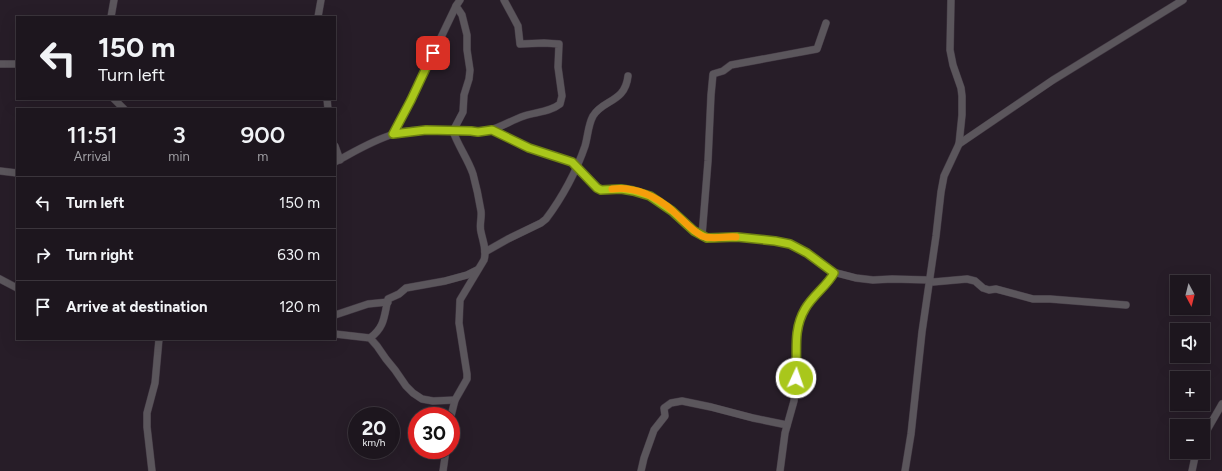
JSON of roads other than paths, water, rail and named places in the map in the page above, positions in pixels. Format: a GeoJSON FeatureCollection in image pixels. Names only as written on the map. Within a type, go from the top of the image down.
{"type":"FeatureCollection","features":[{"type":"Feature","properties":{"kind":"street"},"geometry":{"type":"LineString","coordinates":[[111,16],[114,0]]}},
{"type":"Feature","properties":{"kind":"street"},"geometry":{"type":"LineString","coordinates":[[318,16],[321,0]]}},
{"type":"Feature","properties":{"kind":"street"},"geometry":{"type":"LineString","coordinates":[[337,161],[368,144],[393,134],[426,130],[478,132],[492,130],[524,116],[551,109],[560,104],[562,96],[558,67],[559,44],[520,44],[518,26],[504,0]]}},
{"type":"Feature","properties":{"kind":"street"},"geometry":{"type":"LineString","coordinates":[[905,471],[911,434],[918,362],[941,192],[944,176],[959,144],[962,115],[962,96],[950,50],[951,0]]}},
{"type":"Feature","properties":{"kind":"street"},"geometry":{"type":"LineString","coordinates":[[959,144],[1053,80],[1183,0]]}},
{"type":"Feature","properties":{"kind":"street"},"geometry":{"type":"LineString","coordinates":[[453,131],[462,112],[470,70],[467,50],[467,35],[458,3]]}},
{"type":"Feature","properties":{"kind":"street"},"geometry":{"type":"LineString","coordinates":[[393,134],[458,3]]}},
{"type":"Feature","properties":{"kind":"street"},"geometry":{"type":"LineString","coordinates":[[702,236],[713,74],[723,71],[731,65],[817,49],[826,23]]}},
{"type":"Feature","properties":{"kind":"street"},"geometry":{"type":"LineString","coordinates":[[0,64],[16,64]]}},
{"type":"Feature","properties":{"kind":"street"},"geometry":{"type":"LineString","coordinates":[[486,252],[546,219],[577,166],[585,146],[594,115],[598,110],[621,94],[627,83],[628,76]]}},
{"type":"Feature","properties":{"kind":"street"},"geometry":{"type":"LineString","coordinates":[[115,100],[123,108]]}},
{"type":"Feature","properties":{"kind":"street"},"geometry":{"type":"LineString","coordinates":[[492,130],[529,148],[572,162],[597,188],[601,190],[621,189],[650,196],[666,206],[689,227],[707,238],[737,237],[790,244],[807,253],[834,273],[856,278],[873,280],[892,278],[929,280],[933,282],[968,279],[975,281],[983,288],[988,290],[996,289],[1033,299],[1126,305]]}},
{"type":"Feature","properties":{"kind":"street"},"geometry":{"type":"LineString","coordinates":[[453,131],[470,166],[481,212],[480,226],[486,252],[484,260],[460,300],[459,323],[468,374],[455,400],[453,407]]}},
{"type":"Feature","properties":{"kind":"street"},"geometry":{"type":"LineString","coordinates":[[0,171],[16,173]]}},
{"type":"Feature","properties":{"kind":"street"},"geometry":{"type":"LineString","coordinates":[[370,338],[377,333],[381,327],[388,299],[399,294],[406,288],[445,281],[467,275],[478,269]]}},
{"type":"Feature","properties":{"kind":"street"},"geometry":{"type":"LineString","coordinates":[[780,471],[782,448],[794,401],[797,368],[796,336],[800,320],[805,309],[830,280],[834,273]]}},
{"type":"Feature","properties":{"kind":"street"},"geometry":{"type":"LineString","coordinates":[[0,279],[16,287]]}},
{"type":"Feature","properties":{"kind":"street"},"geometry":{"type":"LineString","coordinates":[[336,315],[368,304],[388,302]]}},
{"type":"Feature","properties":{"kind":"street"},"geometry":{"type":"LineString","coordinates":[[336,334],[370,338],[406,386],[422,399],[433,401],[455,400]]}},
{"type":"Feature","properties":{"kind":"street"},"geometry":{"type":"LineString","coordinates":[[152,471],[147,414],[155,383],[160,340]]}},
{"type":"Feature","properties":{"kind":"street"},"geometry":{"type":"LineString","coordinates":[[641,471],[654,430],[665,416],[664,408],[671,403],[682,401],[787,425]]}},
{"type":"Feature","properties":{"kind":"street"},"geometry":{"type":"LineString","coordinates":[[1210,425],[1222,404]]}},
{"type":"Feature","properties":{"kind":"street"},"geometry":{"type":"LineString","coordinates":[[443,471],[445,459]]}},
{"type":"Feature","properties":{"kind":"street"},"geometry":{"type":"LineString","coordinates":[[1192,471],[1195,459]]}}]}
